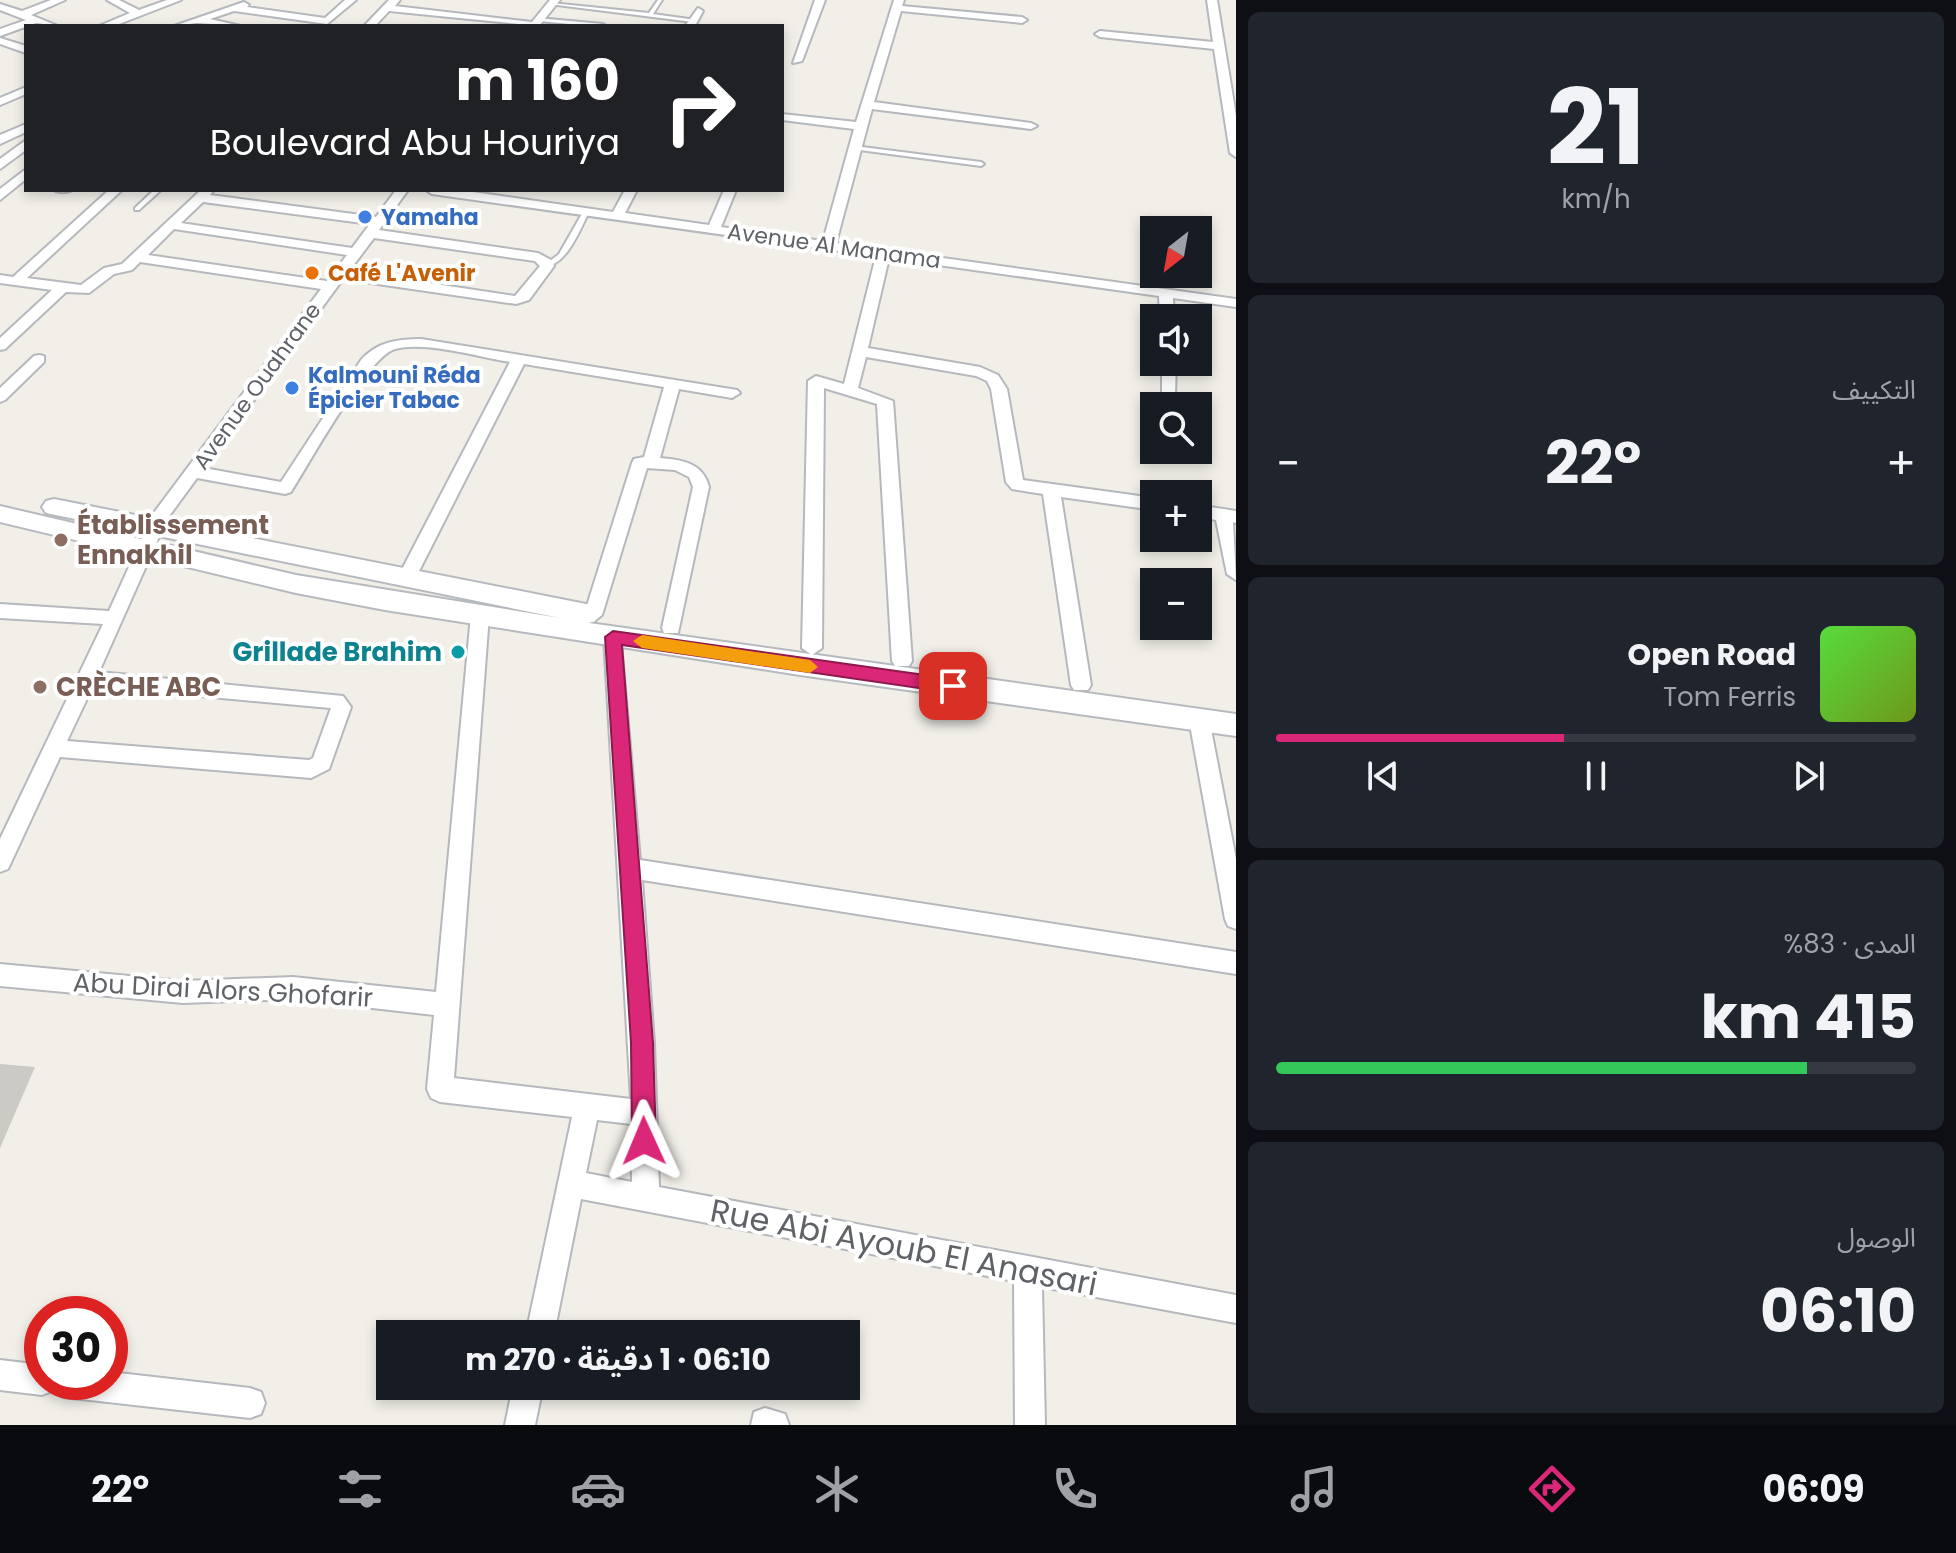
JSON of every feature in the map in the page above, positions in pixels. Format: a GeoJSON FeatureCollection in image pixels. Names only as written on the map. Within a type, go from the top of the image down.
{"type":"FeatureCollection","features":[{"type":"Feature","properties":{"kind":"main road"},"geometry":{"type":"LineString","coordinates":[[0,495],[59,517],[152,538],[406,579],[593,615],[902,661],[1236,705]]}},
{"type":"Feature","properties":{"kind":"main road"},"geometry":{"type":"LineString","coordinates":[[0,514],[59,517]]}},
{"type":"Feature","properties":{"kind":"main road"},"geometry":{"type":"LineString","coordinates":[[152,538],[296,584],[613,637],[1236,725]]}},
{"type":"Feature","properties":{"kind":"street"},"geometry":{"type":"LineString","coordinates":[[22,15],[60,0]]}},
{"type":"Feature","properties":{"kind":"street"},"geometry":{"type":"LineString","coordinates":[[112,0],[137,13]]}},
{"type":"Feature","properties":{"kind":"street"},"geometry":{"type":"LineString","coordinates":[[109,24],[176,0]]}},
{"type":"Feature","properties":{"kind":"street"},"geometry":{"type":"LineString","coordinates":[[184,24],[249,2],[266,0]]}},
{"type":"Feature","properties":{"kind":"street"},"geometry":{"type":"LineString","coordinates":[[232,8],[327,21],[351,0]]}},
{"type":"Feature","properties":{"kind":"street"},"geometry":{"type":"LineString","coordinates":[[371,24],[395,0]]}},
{"type":"Feature","properties":{"kind":"street"},"geometry":{"type":"LineString","coordinates":[[420,0],[538,21]]}},
{"type":"Feature","properties":{"kind":"street"},"geometry":{"type":"LineString","coordinates":[[797,61],[820,0]]}},
{"type":"Feature","properties":{"kind":"street"},"geometry":{"type":"LineString","coordinates":[[1212,0],[1220,39],[1220,64],[1230,92],[1236,153]]}},
{"type":"Feature","properties":{"kind":"street"},"geometry":{"type":"LineString","coordinates":[[538,21],[553,2]]}},
{"type":"Feature","properties":{"kind":"street"},"geometry":{"type":"LineString","coordinates":[[828,246],[860,126],[898,4],[1022,20]]}},
{"type":"Feature","properties":{"kind":"street"},"geometry":{"type":"LineString","coordinates":[[0,7],[47,24]]}},
{"type":"Feature","properties":{"kind":"street"},"geometry":{"type":"LineString","coordinates":[[386,8],[538,21]]}},
{"type":"Feature","properties":{"kind":"street"},"geometry":{"type":"LineString","coordinates":[[24,24],[35,20]]}},
{"type":"Feature","properties":{"kind":"street"},"geometry":{"type":"LineString","coordinates":[[194,20],[222,24]]}},
{"type":"Feature","properties":{"kind":"street"},"geometry":{"type":"LineString","coordinates":[[0,33],[24,24]]}},
{"type":"Feature","properties":{"kind":"street"},"geometry":{"type":"LineString","coordinates":[[1100,34],[1220,39]]}},
{"type":"Feature","properties":{"kind":"street"},"geometry":{"type":"LineString","coordinates":[[5,42],[24,49]]}},
{"type":"Feature","properties":{"kind":"street"},"geometry":{"type":"LineString","coordinates":[[1220,64],[1236,66]]}},
{"type":"Feature","properties":{"kind":"street"},"geometry":{"type":"LineString","coordinates":[[0,102],[24,91]]}},
{"type":"Feature","properties":{"kind":"street"},"geometry":{"type":"LineString","coordinates":[[868,105],[1031,126]]}},
{"type":"Feature","properties":{"kind":"street"},"geometry":{"type":"LineString","coordinates":[[784,117],[860,126]]}},
{"type":"Feature","properties":{"kind":"street"},"geometry":{"type":"LineString","coordinates":[[11,118],[24,124]]}},
{"type":"Feature","properties":{"kind":"street"},"geometry":{"type":"LineString","coordinates":[[0,140],[24,126]]}},
{"type":"Feature","properties":{"kind":"street"},"geometry":{"type":"LineString","coordinates":[[0,165],[24,146]]}},
{"type":"Feature","properties":{"kind":"street"},"geometry":{"type":"LineString","coordinates":[[0,196],[20,185]]}},
{"type":"Feature","properties":{"kind":"street"},"geometry":{"type":"LineString","coordinates":[[6,282],[114,192]]}},
{"type":"Feature","properties":{"kind":"street","name":"Avenue Ouahrane"},"geometry":{"type":"LineString","coordinates":[[3,849],[55,748],[152,538],[194,472],[400,192]]}},
{"type":"Feature","properties":{"kind":"street","name":"Avenue Al Manama"},"geometry":{"type":"LineString","coordinates":[[460,192],[516,196],[586,212],[1236,303]]}},
{"type":"Feature","properties":{"kind":"street"},"geometry":{"type":"LineString","coordinates":[[617,216],[630,192]]}},
{"type":"Feature","properties":{"kind":"street"},"geometry":{"type":"LineString","coordinates":[[713,230],[729,192]]}},
{"type":"Feature","properties":{"kind":"street"},"geometry":{"type":"LineString","coordinates":[[6,282],[84,290],[109,271],[127,267],[137,257],[204,194],[538,257],[546,261],[547,266],[524,297],[516,300],[137,257]]}},
{"type":"Feature","properties":{"kind":"street"},"geometry":{"type":"LineString","coordinates":[[171,225],[354,252]]}},
{"type":"Feature","properties":{"kind":"street"},"geometry":{"type":"LineString","coordinates":[[850,390],[884,253]]}},
{"type":"Feature","properties":{"kind":"street"},"geometry":{"type":"LineString","coordinates":[[0,346],[62,288]]}},
{"type":"Feature","properties":{"kind":"street"},"geometry":{"type":"LineString","coordinates":[[1166,293],[1166,304]]}},
{"type":"Feature","properties":{"kind":"street"},"geometry":{"type":"LineString","coordinates":[[194,472],[285,488],[366,363],[382,347],[397,343],[421,343],[732,393]]}},
{"type":"Feature","properties":{"kind":"street"},"geometry":{"type":"LineString","coordinates":[[859,351],[980,372],[993,378],[1000,396],[1014,482],[1023,487],[1140,502]]}},
{"type":"Feature","properties":{"kind":"street"},"geometry":{"type":"LineString","coordinates":[[0,397],[39,359]]}},
{"type":"Feature","properties":{"kind":"street"},"geometry":{"type":"LineString","coordinates":[[406,579],[519,359]]}},
{"type":"Feature","properties":{"kind":"street"},"geometry":{"type":"LineString","coordinates":[[1169,376],[1170,392]]}},
{"type":"Feature","properties":{"kind":"street"},"geometry":{"type":"LineString","coordinates":[[812,648],[816,381],[885,401],[902,661]]}},
{"type":"Feature","properties":{"kind":"street"},"geometry":{"type":"LineString","coordinates":[[651,462],[673,383]]}},
{"type":"Feature","properties":{"kind":"street"},"geometry":{"type":"LineString","coordinates":[[593,615],[639,464],[651,462],[693,470],[700,476],[701,487],[671,628]]}},
{"type":"Feature","properties":{"kind":"street"},"geometry":{"type":"LineString","coordinates":[[1051,489],[1081,685]]}},
{"type":"Feature","properties":{"kind":"street"},"geometry":{"type":"LineString","coordinates":[[1229,516],[1236,574]]}},
{"type":"Feature","properties":{"kind":"street"},"geometry":{"type":"LineString","coordinates":[[0,611],[116,618]]}},
{"type":"Feature","properties":{"kind":"street"},"geometry":{"type":"LineString","coordinates":[[480,615],[440,1089],[643,1113]]}},
{"type":"Feature","properties":{"kind":"street"},"geometry":{"type":"LineString","coordinates":[[613,637],[642,1043],[646,1199]]}},
{"type":"Feature","properties":{"kind":"street"},"geometry":{"type":"LineString","coordinates":[[55,748],[311,769],[322,763],[341,707],[336,701],[87,678]]}},
{"type":"Feature","properties":{"kind":"street"},"geometry":{"type":"LineString","coordinates":[[1199,719],[1236,919]]}},
{"type":"Feature","properties":{"kind":"street"},"geometry":{"type":"LineString","coordinates":[[628,868],[1236,963]]}},
{"type":"Feature","properties":{"kind":"street","name":"Abu Dirai Alors Ghofarir"},"geometry":{"type":"LineString","coordinates":[[0,975],[183,992],[293,988],[446,1005]]}},
{"type":"Feature","properties":{"kind":"street"},"geometry":{"type":"LineString","coordinates":[[543,1320],[587,1106]]}},
{"type":"Feature","properties":{"kind":"street","name":"Rue Abi Ayoub El Anasari"},"geometry":{"type":"LineString","coordinates":[[572,1184],[1236,1309]]}},
{"type":"Feature","properties":{"kind":"street"},"geometry":{"type":"LineString","coordinates":[[1028,1271],[1030,1425]]}},
{"type":"Feature","properties":{"kind":"street"},"geometry":{"type":"LineString","coordinates":[[0,1375],[24,1378]]}},
{"type":"Feature","properties":{"kind":"street"},"geometry":{"type":"LineString","coordinates":[[128,1389],[250,1403]]}},
{"type":"Feature","properties":{"kind":"street"},"geometry":{"type":"LineString","coordinates":[[520,1425],[525,1400]]}},
{"type":"Feature","properties":{"kind":"lane"},"geometry":{"type":"LineString","coordinates":[[650,15],[660,0]]}},
{"type":"Feature","properties":{"kind":"lane"},"geometry":{"type":"LineString","coordinates":[[553,2],[694,19]]}},
{"type":"Feature","properties":{"kind":"lane"},"geometry":{"type":"LineString","coordinates":[[635,24],[641,14]]}},
{"type":"Feature","properties":{"kind":"lane"},"geometry":{"type":"LineString","coordinates":[[538,21],[577,24]]}},
{"type":"Feature","properties":{"kind":"lane"},"geometry":{"type":"LineString","coordinates":[[854,148],[981,164]]}},
{"type":"Feature","properties":{"kind":"lane"},"geometry":{"type":"LineString","coordinates":[[137,209],[156,192]]}},
{"type":"Feature","properties":{"kind":"lane"},"geometry":{"type":"LineString","coordinates":[[547,266],[562,255],[586,212]]}},
{"type":"Feature","properties":{"kind":"building"},"geometry":{"type":"Polygon","coordinates":[[[0,1064],[35,1067],[0,1148],[0,1064]]]}},
{"type":"Feature","properties":{"kind":"slow traffic"},"geometry":{"type":"LineString","coordinates":[[642,641],[810,667]]}},
{"type":"Feature","properties":{"kind":"place","name":"Yamaha"},"geometry":{"type":"Point","coordinates":[365,217]}},
{"type":"Feature","properties":{"kind":"place","name":"Café L'Avenir"},"geometry":{"type":"Point","coordinates":[312,273]}},
{"type":"Feature","properties":{"kind":"place","name":"Kalmouni Réda Épicier Tabac"},"geometry":{"type":"Point","coordinates":[292,388]}},
{"type":"Feature","properties":{"kind":"place","name":"Établissement Ennakhil"},"geometry":{"type":"Point","coordinates":[61,540]}},
{"type":"Feature","properties":{"kind":"place","name":"Grillade Brahim"},"geometry":{"type":"Point","coordinates":[458,652]}},
{"type":"Feature","properties":{"kind":"place","name":"CRÈCHE ABC"},"geometry":{"type":"Point","coordinates":[40,687]}},
{"type":"Feature","properties":{"kind":"route"},"geometry":{"type":"LineString","coordinates":[[644,1141],[642,1043],[613,637],[953,686]]}}]}
